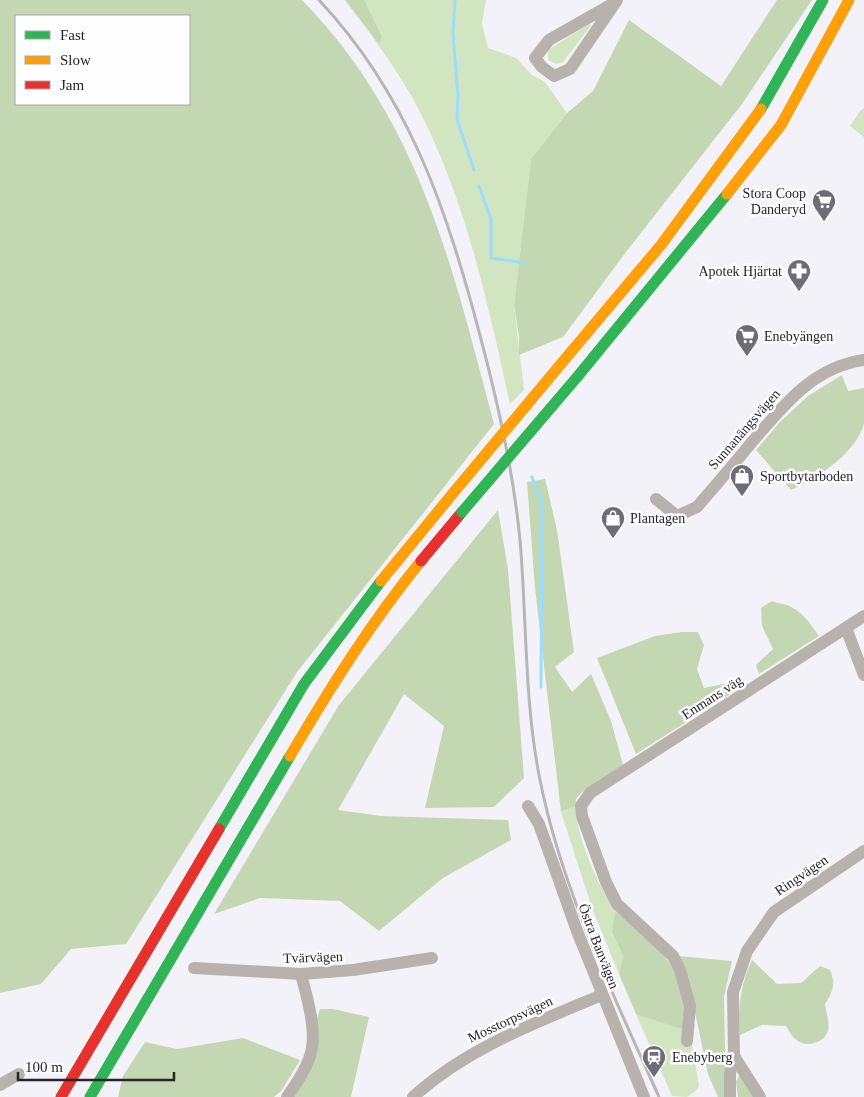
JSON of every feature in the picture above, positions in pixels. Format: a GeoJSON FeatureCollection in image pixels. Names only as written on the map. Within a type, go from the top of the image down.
{"type":"FeatureCollection","features":[{"type":"Feature","properties":{"kind":"highway"},"geometry":{"type":"LineString","coordinates":[[61,1097],[304,684],[383,578],[661,245],[760,113],[823,0]]}},
{"type":"Feature","properties":{"kind":"highway"},"geometry":{"type":"LineString","coordinates":[[90,1097],[326,695],[396,593],[678,256],[781,125],[849,0]]}},
{"type":"Feature","properties":{"kind":"street"},"geometry":{"type":"LineString","coordinates":[[616,2],[570,69],[554,76],[542,67],[535,58],[538,47],[616,2]]}},
{"type":"Feature","properties":{"kind":"street","name":"Sunnanängsvägen"},"geometry":{"type":"LineString","coordinates":[[656,499],[677,516],[697,507],[789,399],[814,379],[836,366],[864,360]]}},
{"type":"Feature","properties":{"kind":"street","name":"Enmans väg"},"geometry":{"type":"LineString","coordinates":[[687,1041],[690,1006],[680,970],[673,956],[617,904],[606,882],[582,816],[581,806],[590,793],[864,616]]}},
{"type":"Feature","properties":{"kind":"street"},"geometry":{"type":"LineString","coordinates":[[846,628],[864,675]]}},
{"type":"Feature","properties":{"kind":"street","name":"Östra Banvägen"},"geometry":{"type":"LineString","coordinates":[[528,806],[539,824],[602,995],[644,1097]]}},
{"type":"Feature","properties":{"kind":"street","name":"Ringvägen"},"geometry":{"type":"LineString","coordinates":[[730,1097],[730,1074],[734,1056],[732,992],[748,950],[774,912],[864,851]]}},
{"type":"Feature","properties":{"kind":"street","name":"Tvärvägen"},"geometry":{"type":"LineString","coordinates":[[194,968],[301,974],[353,970],[432,958]]}},
{"type":"Feature","properties":{"kind":"street"},"geometry":{"type":"LineString","coordinates":[[287,1097],[302,1074],[311,1054],[312,1031],[301,974]]}},
{"type":"Feature","properties":{"kind":"street","name":"Mosstorpsvägen"},"geometry":{"type":"LineString","coordinates":[[413,1097],[452,1066],[490,1043],[602,995]]}},
{"type":"Feature","properties":{"kind":"street"},"geometry":{"type":"LineString","coordinates":[[734,1056],[760,1097]]}},
{"type":"Feature","properties":{"kind":"street"},"geometry":{"type":"LineString","coordinates":[[0,1085],[19,1074]]}},
{"type":"Feature","properties":{"kind":"green space"},"geometry":{"type":"Polygon","coordinates":[[[0,0],[302,0],[342,46],[376,95],[404,146],[446,252],[494,424],[297,672],[126,944],[71,949],[41,984],[0,993],[0,0]]]}},
{"type":"Feature","properties":{"kind":"green space"},"geometry":{"type":"Polygon","coordinates":[[[345,0],[486,0],[482,23],[488,48],[516,58],[532,75],[545,82],[567,113],[531,159],[514,305],[524,390],[510,404],[483,286],[460,208],[446,170],[412,97],[380,47],[345,0]]]}},
{"type":"Feature","properties":{"kind":"green space"},"geometry":{"type":"Polygon","coordinates":[[[345,0],[364,0],[382,37],[379,44],[345,0]]]}},
{"type":"Feature","properties":{"kind":"green space"},"geometry":{"type":"Polygon","coordinates":[[[777,0],[812,0],[742,104],[626,252],[563,337],[519,355],[519,337],[514,305],[531,159],[567,113],[593,91],[629,20],[721,86],[777,0]]]}},
{"type":"Feature","properties":{"kind":"green space"},"geometry":{"type":"Polygon","coordinates":[[[589,24],[591,26],[563,62],[556,64],[548,60],[548,50],[589,24]]]}},
{"type":"Feature","properties":{"kind":"green space"},"geometry":{"type":"Polygon","coordinates":[[[864,108],[864,137],[850,126],[864,108]]]}},
{"type":"Feature","properties":{"kind":"green space"},"geometry":{"type":"Polygon","coordinates":[[[842,375],[848,391],[864,388],[864,423],[860,434],[853,445],[834,464],[791,490],[756,450],[780,422],[808,396],[842,375]]]}},
{"type":"Feature","properties":{"kind":"green space"},"geometry":{"type":"Polygon","coordinates":[[[545,479],[557,530],[574,652],[555,667],[572,692],[591,674],[611,721],[623,765],[581,793],[576,799],[576,806],[561,812],[535,588],[527,482],[545,479]]]}},
{"type":"Feature","properties":{"kind":"green space"},"geometry":{"type":"Polygon","coordinates":[[[498,510],[508,569],[524,778],[494,807],[425,808],[444,726],[404,694],[338,810],[381,816],[508,820],[511,840],[443,878],[379,931],[340,901],[260,898],[214,914],[339,705],[498,510]]]}},
{"type":"Feature","properties":{"kind":"green space"},"geometry":{"type":"Polygon","coordinates":[[[772,601],[796,610],[807,620],[819,636],[759,674],[756,665],[773,649],[762,626],[761,608],[772,601]]]}},
{"type":"Feature","properties":{"kind":"green space"},"geometry":{"type":"Polygon","coordinates":[[[698,632],[704,645],[697,669],[704,688],[738,681],[743,686],[636,754],[597,658],[655,636],[698,632]]]}},
{"type":"Feature","properties":{"kind":"green space"},"geometry":{"type":"Polygon","coordinates":[[[576,806],[579,831],[589,860],[602,889],[615,911],[612,932],[623,956],[619,974],[592,908],[561,812],[576,806]]]}},
{"type":"Feature","properties":{"kind":"green space"},"geometry":{"type":"Polygon","coordinates":[[[615,911],[653,943],[666,957],[675,972],[689,1025],[682,1029],[636,1014],[619,974],[623,956],[612,932],[615,911]]]}},
{"type":"Feature","properties":{"kind":"green space"},"geometry":{"type":"Polygon","coordinates":[[[678,956],[732,961],[724,997],[726,1097],[718,1097],[708,1074],[690,988],[678,956]]]}},
{"type":"Feature","properties":{"kind":"green space"},"geometry":{"type":"Polygon","coordinates":[[[752,960],[777,984],[801,983],[820,966],[830,970],[833,983],[832,991],[825,1004],[828,1028],[824,1038],[811,1044],[806,1044],[798,1041],[786,1026],[762,1025],[740,1035],[739,1015],[741,997],[745,978],[752,960]]]}},
{"type":"Feature","properties":{"kind":"green space"},"geometry":{"type":"Polygon","coordinates":[[[320,1009],[333,1009],[369,1017],[351,1097],[291,1097],[320,1009]]]}},
{"type":"Feature","properties":{"kind":"green space"},"geometry":{"type":"Polygon","coordinates":[[[636,1014],[689,1025],[699,1086],[697,1090],[687,1097],[672,1096],[636,1014]]]}},
{"type":"Feature","properties":{"kind":"green space"},"geometry":{"type":"Polygon","coordinates":[[[243,1038],[300,1060],[282,1090],[274,1097],[118,1097],[123,1076],[145,1042],[177,1049],[243,1038]]]}},
{"type":"Feature","properties":{"kind":"green space"},"geometry":{"type":"Polygon","coordinates":[[[740,1073],[754,1097],[738,1097],[736,1082],[740,1073]]]}},
{"type":"Feature","properties":{"kind":"waterway"},"geometry":{"type":"LineString","coordinates":[[455,0],[453,33],[458,97],[457,120],[474,170]]}},
{"type":"Feature","properties":{"kind":"waterway"},"geometry":{"type":"LineString","coordinates":[[479,186],[491,219],[491,258],[526,263]]}},
{"type":"Feature","properties":{"kind":"waterway"},"geometry":{"type":"LineString","coordinates":[[532,477],[542,502],[541,687]]}},
{"type":"Feature","properties":{"kind":"railway"},"geometry":{"type":"LineString","coordinates":[[319,0],[350,36],[400,113],[437,195],[466,283],[492,381],[504,433],[513,486],[520,540],[528,690],[540,780],[561,861],[590,941],[659,1097]]}},
{"type":"Feature","properties":{"kind":"traffic: fast"},"geometry":{"type":"LineString","coordinates":[[761,109],[823,0]]}},
{"type":"Feature","properties":{"kind":"traffic: fast"},"geometry":{"type":"LineString","coordinates":[[578,376],[727,194]]}},
{"type":"Feature","properties":{"kind":"traffic: fast"},"geometry":{"type":"LineString","coordinates":[[462,512],[578,376]]}},
{"type":"Feature","properties":{"kind":"traffic: fast"},"geometry":{"type":"LineString","coordinates":[[219,829],[304,684],[381,581]]}},
{"type":"Feature","properties":{"kind":"traffic: fast"},"geometry":{"type":"LineString","coordinates":[[90,1097],[290,756]]}},
{"type":"Feature","properties":{"kind":"traffic: slow"},"geometry":{"type":"LineString","coordinates":[[727,194],[781,125],[849,0]]}},
{"type":"Feature","properties":{"kind":"traffic: slow"},"geometry":{"type":"LineString","coordinates":[[560,365],[661,245],[761,109]]}},
{"type":"Feature","properties":{"kind":"traffic: slow"},"geometry":{"type":"LineString","coordinates":[[454,492],[560,365]]}},
{"type":"Feature","properties":{"kind":"traffic: slow"},"geometry":{"type":"LineString","coordinates":[[381,581],[454,492]]}},
{"type":"Feature","properties":{"kind":"traffic: slow"},"geometry":{"type":"LineString","coordinates":[[290,756],[352,656],[385,607],[421,561]]}},
{"type":"Feature","properties":{"kind":"traffic: jam"},"geometry":{"type":"LineString","coordinates":[[421,561],[462,512]]}},
{"type":"Feature","properties":{"kind":"traffic: jam"},"geometry":{"type":"LineString","coordinates":[[61,1097],[219,829]]}},
{"type":"Feature","properties":{"kind":"place","name":"Stora Coop Danderyd"},"geometry":{"type":"Point","coordinates":[824,222]}},
{"type":"Feature","properties":{"kind":"place","name":"Apotek Hjärtat"},"geometry":{"type":"Point","coordinates":[799,292]}},
{"type":"Feature","properties":{"kind":"place","name":"Enebyängen"},"geometry":{"type":"Point","coordinates":[747,357]}},
{"type":"Feature","properties":{"kind":"place","name":"Sportbytarboden"},"geometry":{"type":"Point","coordinates":[742,497]}},
{"type":"Feature","properties":{"kind":"place","name":"Plantagen"},"geometry":{"type":"Point","coordinates":[613,539]}},
{"type":"Feature","properties":{"kind":"place","name":"Enebyberg"},"geometry":{"type":"Point","coordinates":[654,1078]}}]}
